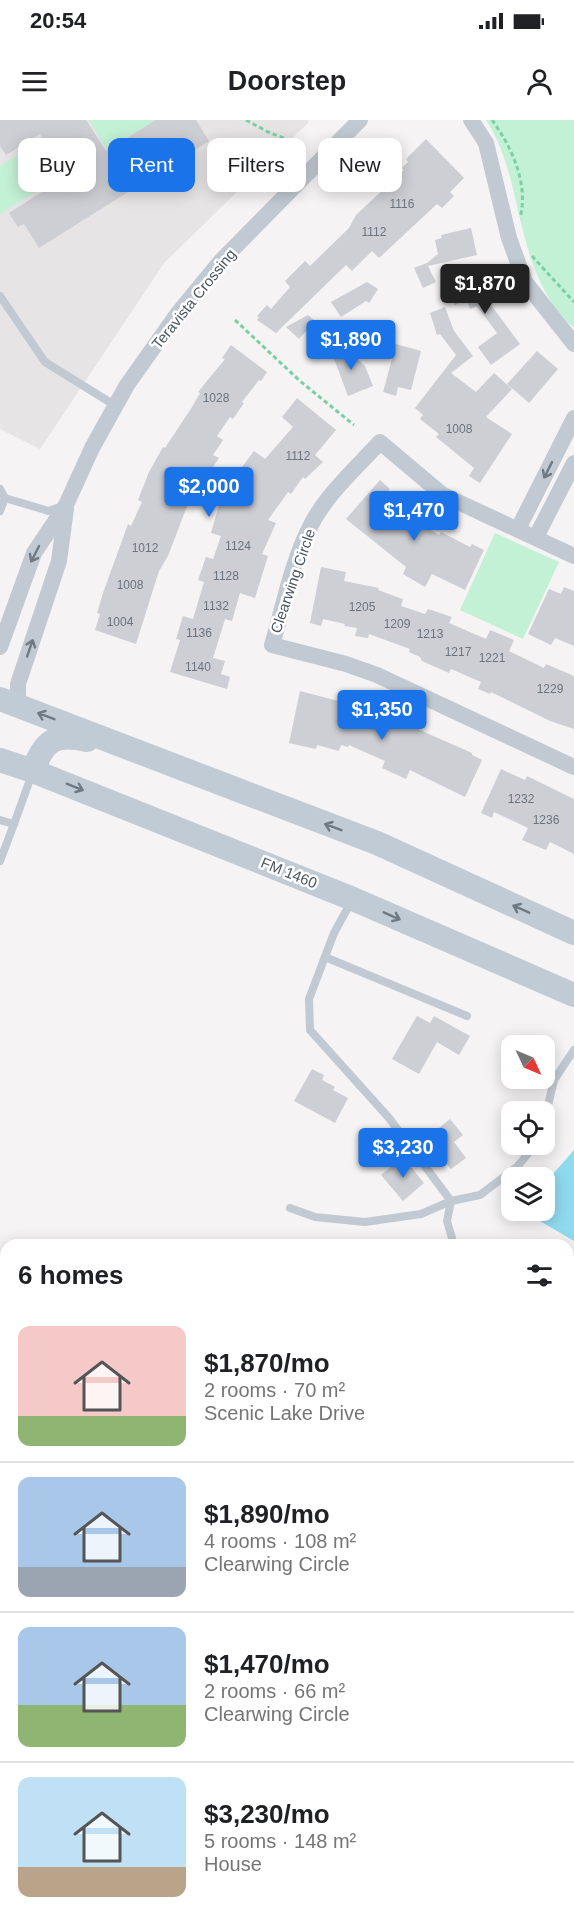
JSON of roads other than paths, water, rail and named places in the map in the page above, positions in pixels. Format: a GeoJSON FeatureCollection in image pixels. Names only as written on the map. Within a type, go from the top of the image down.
{"type":"FeatureCollection","features":[{"type":"Feature","properties":{"kind":"main road"},"geometry":{"type":"LineString","coordinates":[[9,702],[377,843],[574,933]]}},
{"type":"Feature","properties":{"kind":"main road"},"geometry":{"type":"LineString","coordinates":[[33,771],[40,753],[53,740],[66,735],[139,752]]}},
{"type":"Feature","properties":{"kind":"main road","name":"FM 1460"},"geometry":{"type":"LineString","coordinates":[[0,760],[33,771],[353,899],[574,995]]}},
{"type":"Feature","properties":{"kind":"street","name":"Teravista Crossing"},"geometry":{"type":"LineString","coordinates":[[0,647],[34,553],[66,505],[92,448],[127,386],[178,313],[220,262],[360,120]]}},
{"type":"Feature","properties":{"kind":"street"},"geometry":{"type":"LineString","coordinates":[[471,120],[486,143],[509,238],[525,282],[574,344]]}},
{"type":"Feature","properties":{"kind":"street"},"geometry":{"type":"LineString","coordinates":[[518,529],[574,418]]}},
{"type":"Feature","properties":{"kind":"street","name":"Clearwing Circle"},"geometry":{"type":"LineString","coordinates":[[574,556],[443,495],[380,441],[344,481],[313,522],[299,552],[272,645],[346,664],[377,675],[574,767]]}},
{"type":"Feature","properties":{"kind":"street"},"geometry":{"type":"LineString","coordinates":[[536,537],[574,463]]}},
{"type":"Feature","properties":{"kind":"street","name":"Teravista Crossing"},"geometry":{"type":"LineString","coordinates":[[9,702],[18,684],[59,561],[66,505]]}},
{"type":"Feature","properties":{"kind":"lane"},"geometry":{"type":"LineString","coordinates":[[0,296],[45,362],[116,406]]}},
{"type":"Feature","properties":{"kind":"lane"},"geometry":{"type":"LineString","coordinates":[[0,489],[2,504],[48,511],[66,505]]}},
{"type":"Feature","properties":{"kind":"lane"},"geometry":{"type":"LineString","coordinates":[[0,861],[33,771]]}},
{"type":"Feature","properties":{"kind":"lane"},"geometry":{"type":"LineString","coordinates":[[0,820],[14,824]]}},
{"type":"Feature","properties":{"kind":"lane"},"geometry":{"type":"LineString","coordinates":[[353,899],[334,933],[309,999],[310,1030],[389,1118],[451,1201],[447,1221],[452,1239]]}},
{"type":"Feature","properties":{"kind":"lane"},"geometry":{"type":"LineString","coordinates":[[325,957],[467,1016]]}},
{"type":"Feature","properties":{"kind":"lane"},"geometry":{"type":"LineString","coordinates":[[549,1101],[554,1080],[574,1050]]}},
{"type":"Feature","properties":{"kind":"lane"},"geometry":{"type":"LineString","coordinates":[[290,1208],[315,1217],[365,1222],[421,1214],[451,1201],[480,1195],[517,1167],[527,1155]]}},
{"type":"Feature","properties":{"kind":"lane"},"geometry":{"type":"LineString","coordinates":[[323,1923],[342,1923]]}},
{"type":"Feature","properties":{"kind":"water"},"geometry":{"type":"Polygon","coordinates":[[[574,1150],[574,1239],[540,1221],[555,1221],[555,1172],[574,1150]]]}}]}
